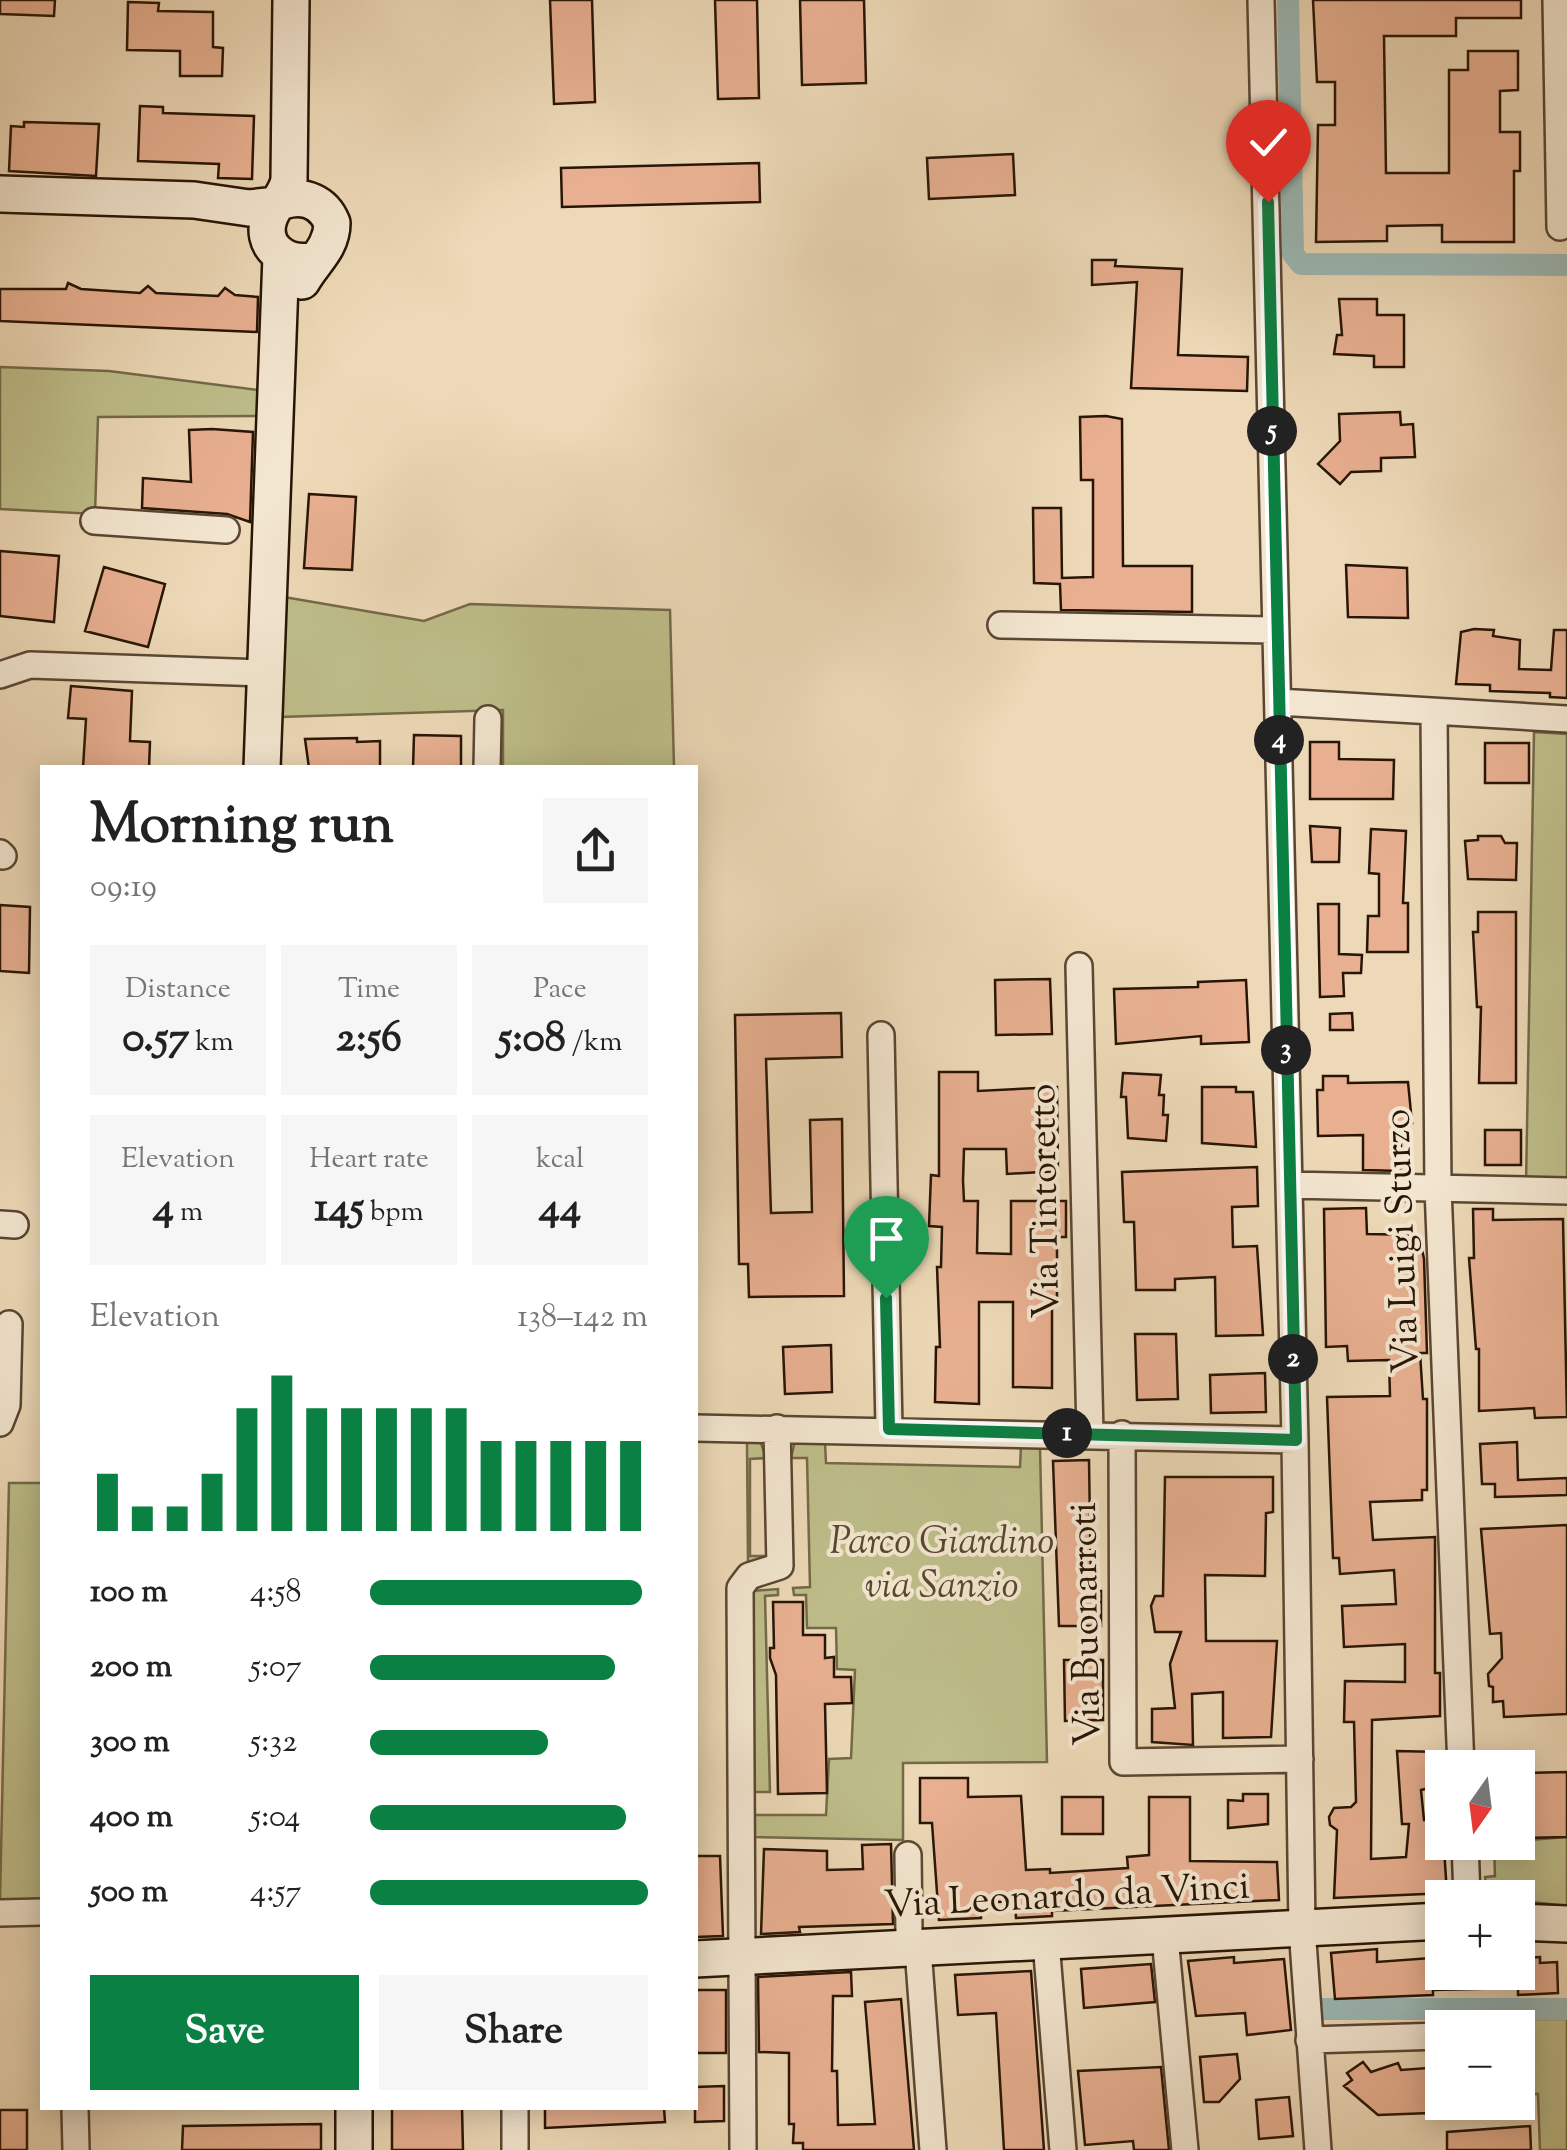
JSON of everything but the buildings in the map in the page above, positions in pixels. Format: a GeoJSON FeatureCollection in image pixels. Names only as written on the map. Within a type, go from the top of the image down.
{"type":"FeatureCollection","features":[{"type":"Feature","properties":{"kind":"street"},"geometry":{"type":"LineString","coordinates":[[262,765],[289,227],[291,0]]}},
{"type":"Feature","properties":{"kind":"street"},"geometry":{"type":"LineString","coordinates":[[1261,0],[1296,1440],[1302,1928],[1318,2150]]}},
{"type":"Feature","properties":{"kind":"street"},"geometry":{"type":"LineString","coordinates":[[1556,0],[1560,227]]}},
{"type":"Feature","properties":{"kind":"street"},"geometry":{"type":"LineString","coordinates":[[0,194],[194,200],[250,208],[289,227]]}},
{"type":"Feature","properties":{"kind":"street"},"geometry":{"type":"LineString","coordinates":[[94,520],[226,530]]}},
{"type":"Feature","properties":{"kind":"street"},"geometry":{"type":"LineString","coordinates":[[1002,625],[1276,630]]}},
{"type":"Feature","properties":{"kind":"street"},"geometry":{"type":"LineString","coordinates":[[0,675],[30,665],[266,673]]}},
{"type":"Feature","properties":{"kind":"street"},"geometry":{"type":"LineString","coordinates":[[1278,702],[1567,719]]}},
{"type":"Feature","properties":{"kind":"street","name":"Via Luigi Sturzo"},"geometry":{"type":"LineString","coordinates":[[1434,713],[1438,1188],[1460,1750]]}},
{"type":"Feature","properties":{"kind":"street"},"geometry":{"type":"LineString","coordinates":[[487,765],[488,719]]}},
{"type":"Feature","properties":{"kind":"street","name":"Via Tintoretto"},"geometry":{"type":"LineString","coordinates":[[1078,966],[1090,1434]]}},
{"type":"Feature","properties":{"kind":"street"},"geometry":{"type":"LineString","coordinates":[[881,1035],[889,1429]]}},
{"type":"Feature","properties":{"kind":"street"},"geometry":{"type":"LineString","coordinates":[[1289,1185],[1567,1191]]}},
{"type":"Feature","properties":{"kind":"street"},"geometry":{"type":"LineString","coordinates":[[0,1423],[6,1406],[9,1324]]}},
{"type":"Feature","properties":{"kind":"street"},"geometry":{"type":"LineString","coordinates":[[698,1428],[1296,1440]]}},
{"type":"Feature","properties":{"kind":"street"},"geometry":{"type":"LineString","coordinates":[[743,2150],[740,1588],[749,1576],[778,1569],[777,1428]]}},
{"type":"Feature","properties":{"kind":"street","name":"Via Buonarroti"},"geometry":{"type":"LineString","coordinates":[[1122,1434],[1124,1762],[1300,1759]]}},
{"type":"Feature","properties":{"kind":"street"},"geometry":{"type":"LineString","coordinates":[[908,1854],[909,1933],[917,1949],[933,2150]]}},
{"type":"Feature","properties":{"kind":"street"},"geometry":{"type":"LineString","coordinates":[[0,1912],[40,1912]]}},
{"type":"Feature","properties":{"kind":"street","name":"Via Leonardo da Vinci"},"geometry":{"type":"LineString","coordinates":[[698,1960],[1425,1922]]}},
{"type":"Feature","properties":{"kind":"street"},"geometry":{"type":"LineString","coordinates":[[1535,1923],[1567,1924]]}},
{"type":"Feature","properties":{"kind":"street"},"geometry":{"type":"LineString","coordinates":[[1166,1936],[1185,2150]]}},
{"type":"Feature","properties":{"kind":"street"},"geometry":{"type":"LineString","coordinates":[[1046,1942],[1062,2150]]}},
{"type":"Feature","properties":{"kind":"street"},"geometry":{"type":"LineString","coordinates":[[1309,2040],[1425,2037]]}},
{"type":"Feature","properties":{"kind":"street"},"geometry":{"type":"LineString","coordinates":[[75,2110],[76,2150]]}},
{"type":"Feature","properties":{"kind":"street"},"geometry":{"type":"LineString","coordinates":[[354,2110],[354,2150]]}},
{"type":"Feature","properties":{"kind":"street"},"geometry":{"type":"LineString","coordinates":[[515,2110],[515,2150]]}},
{"type":"Feature","properties":{"kind":"green space"},"geometry":{"type":"Polygon","coordinates":[[[0,367],[109,371],[273,392],[273,416],[98,417],[95,514],[0,509],[0,367]]]}},
{"type":"Feature","properties":{"kind":"green space"},"geometry":{"type":"Polygon","coordinates":[[[284,597],[424,621],[470,604],[670,610],[674,765],[503,765],[503,710],[280,717],[284,597]]]}},
{"type":"Feature","properties":{"kind":"green space"},"geometry":{"type":"Polygon","coordinates":[[[1534,732],[1567,734],[1567,1186],[1526,1185],[1534,732]]]}},
{"type":"Feature","properties":{"kind":"green space","name":"Parco Giardino via Sanzio"},"geometry":{"type":"Polygon","coordinates":[[[795,1441],[825,1442],[826,1463],[1020,1467],[1021,1446],[1040,1447],[1047,1762],[903,1763],[903,1840],[752,1837],[752,1815],[826,1815],[829,1759],[851,1758],[855,1670],[837,1669],[836,1628],[807,1628],[806,1595],[794,1595],[793,1588],[810,1587],[807,1458],[791,1458],[795,1441]]]}},
{"type":"Feature","properties":{"kind":"green space"},"geometry":{"type":"Polygon","coordinates":[[[747,1442],[761,1443],[766,1458],[750,1459],[750,1556],[771,1556],[770,1562],[748,1562],[747,1442]]]}},
{"type":"Feature","properties":{"kind":"green space"},"geometry":{"type":"Polygon","coordinates":[[[9,1483],[40,1483],[40,1900],[0,1899],[9,1483]]]}},
{"type":"Feature","properties":{"kind":"green space"},"geometry":{"type":"Polygon","coordinates":[[[778,1589],[778,1595],[765,1596],[770,1792],[748,1792],[752,1591],[778,1589]]]}},
{"type":"Feature","properties":{"kind":"green space"},"geometry":{"type":"Polygon","coordinates":[[[1567,1837],[1567,1906],[1535,1902],[1535,1880],[1485,1880],[1495,1876],[1495,1860],[1535,1860],[1535,1840],[1567,1837]]]}},
{"type":"Feature","properties":{"kind":"green space"},"geometry":{"type":"Polygon","coordinates":[[[1535,2019],[1567,2019],[1567,2150],[1540,2150],[1535,2019]]]}},
{"type":"Feature","properties":{"kind":"waterway"},"geometry":{"type":"LineString","coordinates":[[1288,0],[1293,254],[1301,264],[1567,265]]}},
{"type":"Feature","properties":{"kind":"waterway"},"geometry":{"type":"LineString","coordinates":[[1322,2009],[1567,2009]]}},
{"type":"Feature","properties":{"kind":"route"},"geometry":{"type":"LineString","coordinates":[[886,1298],[889,1429],[1296,1440],[1268,202]]}}]}
